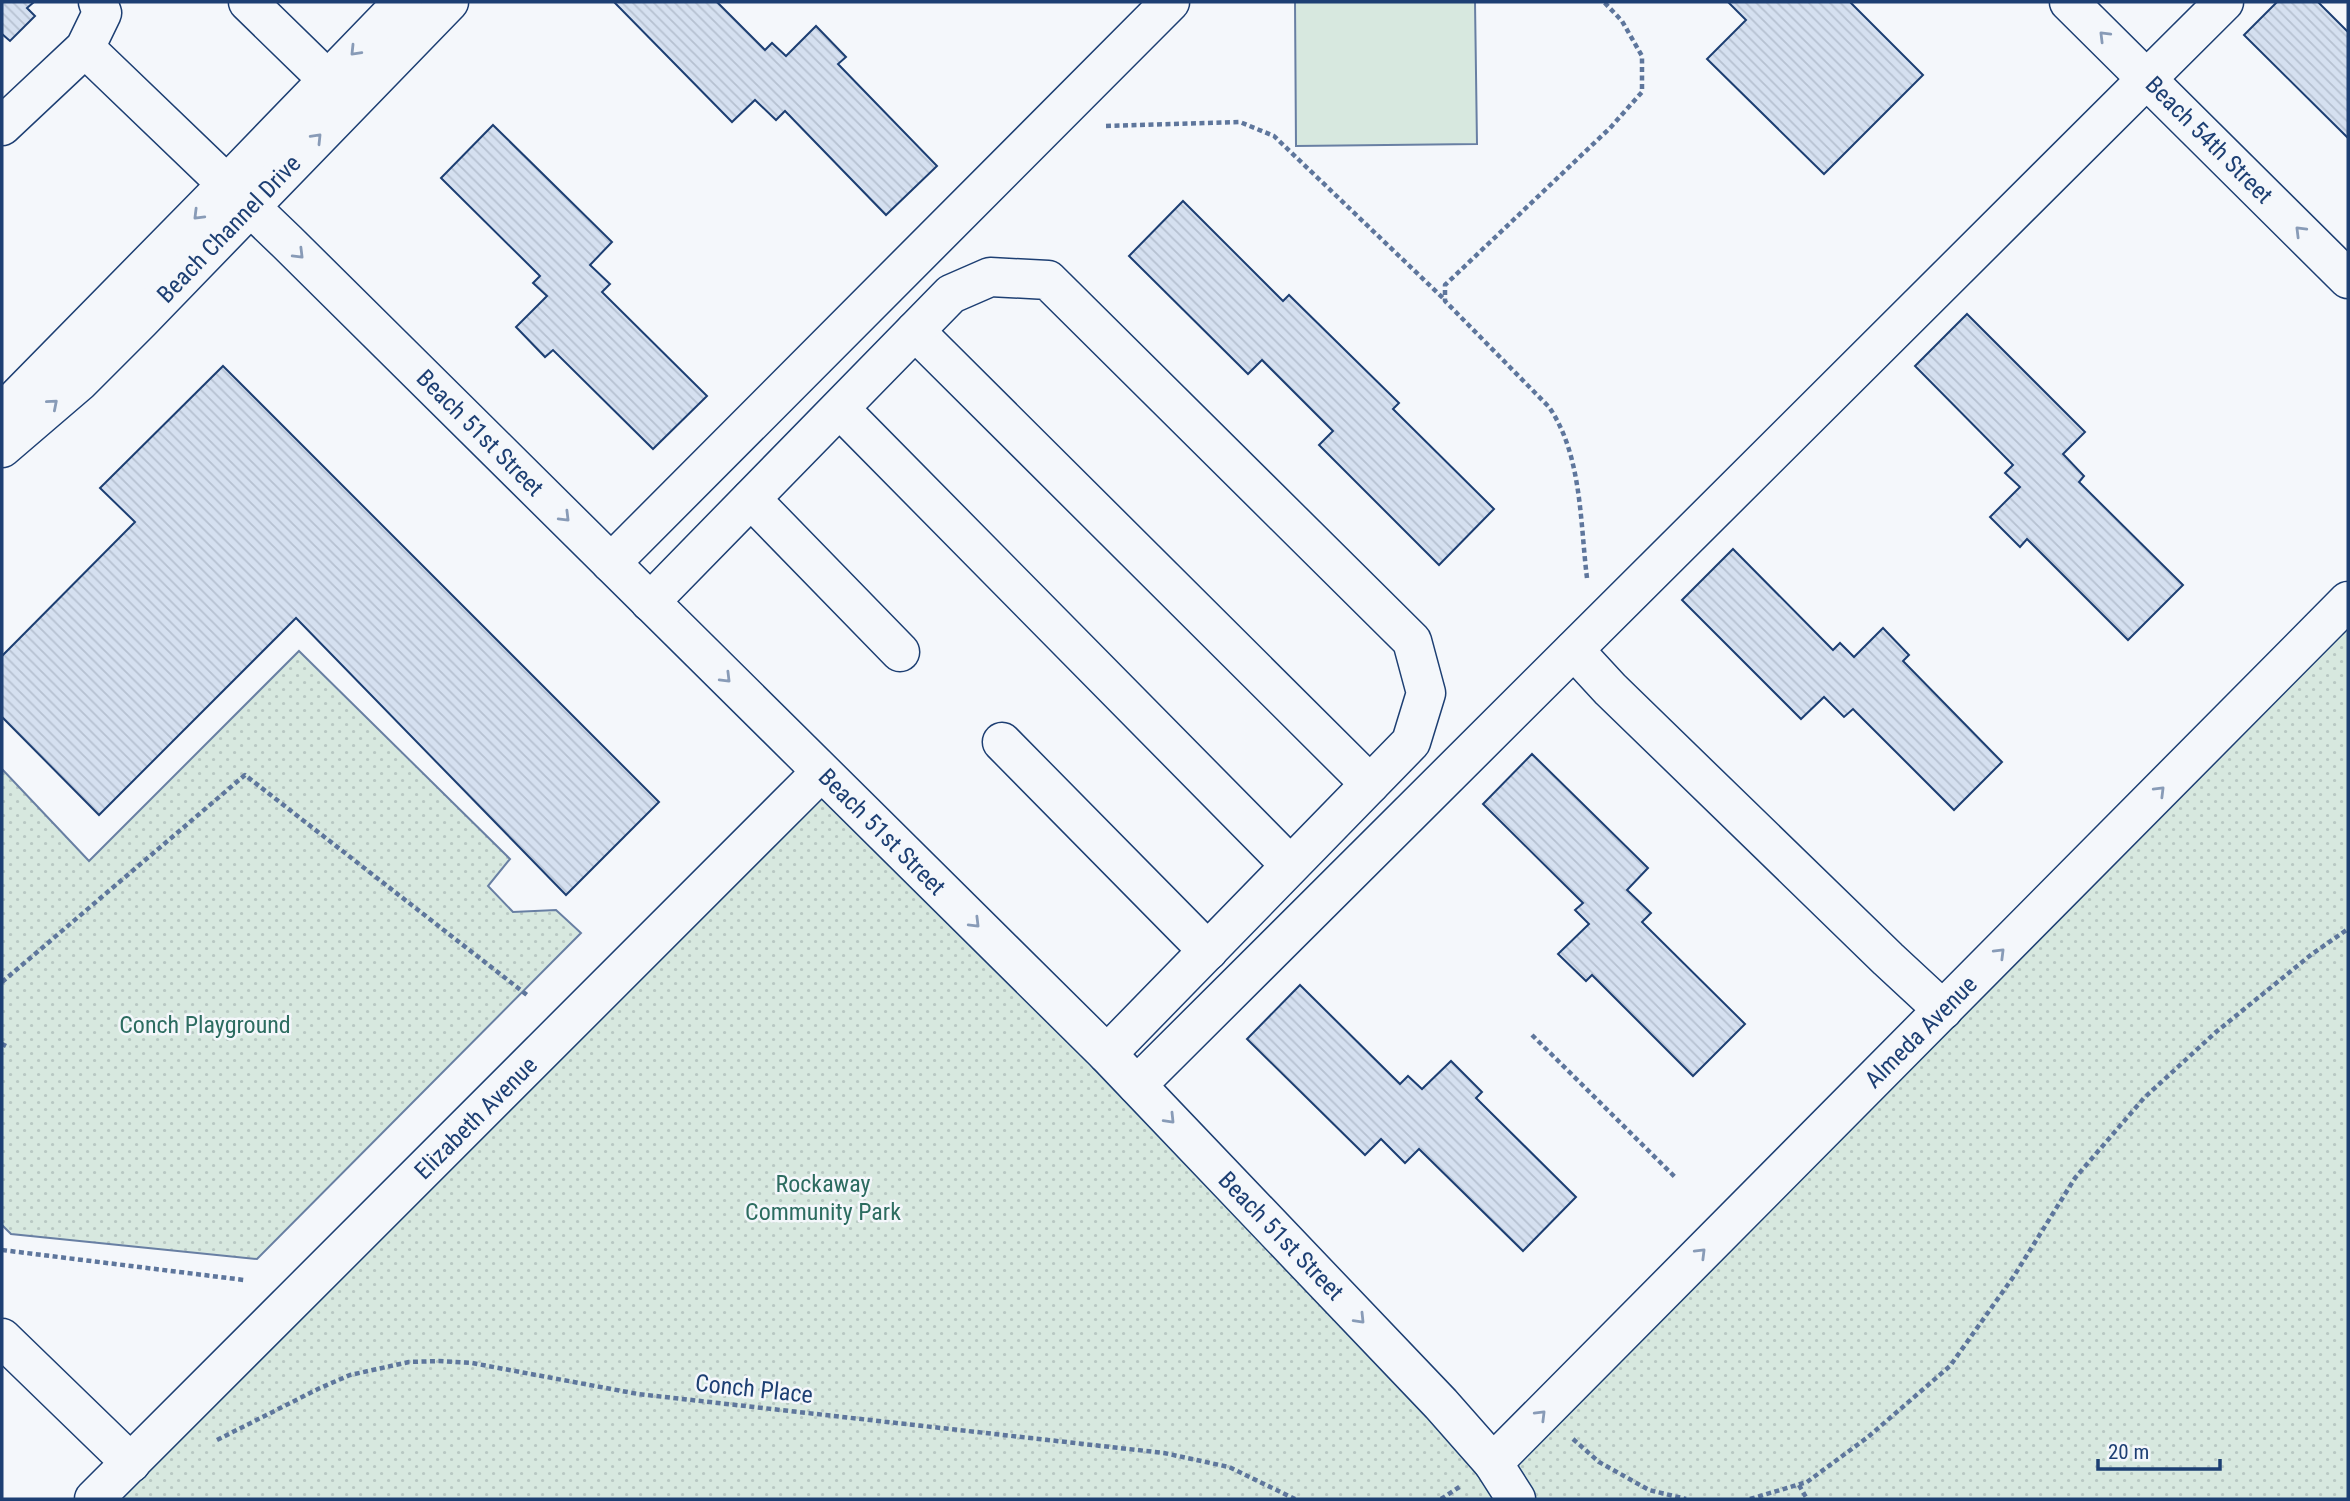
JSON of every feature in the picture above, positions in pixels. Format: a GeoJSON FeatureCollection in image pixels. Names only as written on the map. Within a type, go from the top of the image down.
{"type":"FeatureCollection","features":[{"type":"Feature","properties":{"kind":"street"},"geometry":{"type":"LineString","coordinates":[[2,126],[85,48],[102,13],[98,2]]}},
{"type":"Feature","properties":{"kind":"street"},"geometry":{"type":"LineString","coordinates":[[248,2],[328,80]]}},
{"type":"Feature","properties":{"kind":"street","name":"Beach Channel Drive"},"geometry":{"type":"LineString","coordinates":[[2,448],[79,382],[239,195],[328,80],[403,2]]}},
{"type":"Feature","properties":{"kind":"street","name":"Beach Channel Drive"},"geometry":{"type":"LineString","coordinates":[[2,413],[449,2]]}},
{"type":"Feature","properties":{"kind":"street"},"geometry":{"type":"LineString","coordinates":[[611,563],[1170,2]]}},
{"type":"Feature","properties":{"kind":"street","name":"Beach 54th Street"},"geometry":{"type":"LineString","coordinates":[[2069,2],[2348,279]]}},
{"type":"Feature","properties":{"kind":"street"},"geometry":{"type":"LineString","coordinates":[[1137,1085],[2224,2]]}},
{"type":"Feature","properties":{"kind":"street","name":"Beach 51st Street"},"geometry":{"type":"LineString","coordinates":[[85,48],[239,195],[1107,1054],[1441,1404],[1493,1463],[1516,1499]]}},
{"type":"Feature","properties":{"kind":"street"},"geometry":{"type":"LineString","coordinates":[[650,602],[951,294],[990,277],[1048,280],[1383,611],[1412,641],[1426,693],[1410,742],[1107,1054]]}},
{"type":"Feature","properties":{"kind":"street"},"geometry":{"type":"LineString","coordinates":[[915,331],[1370,784]]}},
{"type":"Feature","properties":{"kind":"street"},"geometry":{"type":"LineString","coordinates":[[840,409],[1290,865]]}},
{"type":"Feature","properties":{"kind":"street"},"geometry":{"type":"LineString","coordinates":[[751,499],[900,652]]}},
{"type":"Feature","properties":{"kind":"street","name":"Almeda Avenue"},"geometry":{"type":"LineString","coordinates":[[1493,1463],[2348,601]]}},
{"type":"Feature","properties":{"kind":"street"},"geometry":{"type":"LineString","coordinates":[[1584,640],[1650,727],[1943,1010]]}},
{"type":"Feature","properties":{"kind":"street"},"geometry":{"type":"LineString","coordinates":[[1002,742],[1208,951]]}},
{"type":"Feature","properties":{"kind":"street","name":"Elizabeth Avenue"},"geometry":{"type":"LineString","coordinates":[[94,1499],[821,772]]}},
{"type":"Feature","properties":{"kind":"street"},"geometry":{"type":"LineString","coordinates":[[2,1338],[131,1463]]}},
{"type":"Feature","properties":{"kind":"path"},"geometry":{"type":"LineString","coordinates":[[1445,301],[1445,285],[1610,128],[1642,92],[1642,56],[1622,22],[1604,2]]}},
{"type":"Feature","properties":{"kind":"path"},"geometry":{"type":"LineString","coordinates":[[1045,127],[1240,122],[1274,136],[1445,301],[1549,407],[1560,423],[1574,468],[1584,640]]}},
{"type":"Feature","properties":{"kind":"path"},"geometry":{"type":"LineString","coordinates":[[2,982],[245,775],[527,995]]}},
{"type":"Feature","properties":{"kind":"path"},"geometry":{"type":"LineString","coordinates":[[1749,1499],[1807,1482],[1868,1437],[1950,1366],[2014,1276],[2075,1178],[2144,1098],[2216,1032],[2312,954],[2348,929]]}},
{"type":"Feature","properties":{"kind":"path"},"geometry":{"type":"LineString","coordinates":[[1532,1035],[1676,1178]]}},
{"type":"Feature","properties":{"kind":"path"},"geometry":{"type":"LineString","coordinates":[[2,1250],[244,1280]]}},
{"type":"Feature","properties":{"kind":"path","name":"Conch Place"},"geometry":{"type":"LineString","coordinates":[[218,1440],[350,1375],[409,1362],[472,1363],[638,1394],[1164,1453],[1229,1467],[1295,1499]]}},
{"type":"Feature","properties":{"kind":"path"},"geometry":{"type":"LineString","coordinates":[[1570,1437],[1599,1462],[1649,1490],[1686,1499]]}},
{"type":"Feature","properties":{"kind":"path"},"geometry":{"type":"LineString","coordinates":[[1799,1485],[1807,1499]]}},
{"type":"Feature","properties":{"kind":"green space"},"geometry":{"type":"Polygon","coordinates":[[[1295,2],[1475,2],[1477,144],[1296,146],[1295,2]]]}},
{"type":"Feature","properties":{"kind":"green space","name":"Rockaway Community Park"},"geometry":{"type":"Polygon","coordinates":[[[2348,601],[2348,1499],[94,1499],[821,772],[1492,1462],[2348,601]]]}},
{"type":"Feature","properties":{"kind":"green space","name":"Conch Playground"},"geometry":{"type":"Polygon","coordinates":[[[299,651],[510,859],[488,886],[513,912],[556,910],[581,933],[257,1259],[11,1234],[2,1225],[2,769],[89,861],[299,651]]]}},
{"type":"Feature","properties":{"kind":"building"},"geometry":{"type":"Polygon","coordinates":[[[2,2],[34,2],[27,8],[35,16],[10,41],[2,34],[2,2]]]}},
{"type":"Feature","properties":{"kind":"building"},"geometry":{"type":"Polygon","coordinates":[[[614,2],[717,2],[765,50],[772,43],[786,56],[816,26],[846,57],[838,64],[937,166],[886,215],[785,111],[776,120],[755,100],[732,122],[614,2]]]}},
{"type":"Feature","properties":{"kind":"building"},"geometry":{"type":"Polygon","coordinates":[[[1728,2],[1850,2],[1923,75],[1824,174],[1707,59],[1746,20],[1728,2]]]}},
{"type":"Feature","properties":{"kind":"building"},"geometry":{"type":"Polygon","coordinates":[[[2277,2],[2318,2],[2348,32],[2348,138],[2244,35],[2277,2]]]}},
{"type":"Feature","properties":{"kind":"building"},"geometry":{"type":"Polygon","coordinates":[[[493,125],[612,242],[590,265],[610,284],[602,292],[707,396],[653,449],[553,350],[545,357],[516,327],[547,296],[533,283],[540,276],[441,178],[493,125]]]}},
{"type":"Feature","properties":{"kind":"building"},"geometry":{"type":"Polygon","coordinates":[[[1183,201],[1283,301],[1289,295],[1399,403],[1393,409],[1494,509],[1439,565],[1319,445],[1333,431],[1262,360],[1248,374],[1129,256],[1183,201]]]}},
{"type":"Feature","properties":{"kind":"building"},"geometry":{"type":"Polygon","coordinates":[[[1967,314],[2085,432],[2063,454],[2084,476],[2079,482],[2183,585],[2128,640],[2027,539],[2020,547],[1990,517],[2020,487],[2005,473],[2013,465],[1915,366],[1967,314]]]}},
{"type":"Feature","properties":{"kind":"building"},"geometry":{"type":"Polygon","coordinates":[[[223,366],[659,802],[566,895],[296,618],[99,815],[2,717],[2,656],[135,522],[100,488],[223,366]]]}},
{"type":"Feature","properties":{"kind":"building"},"geometry":{"type":"Polygon","coordinates":[[[1733,549],[1833,650],[1840,643],[1854,657],[1883,628],[1909,655],[1903,661],[2002,762],[1954,810],[1853,709],[1844,717],[1824,697],[1801,719],[1682,600],[1733,549]]]}},
{"type":"Feature","properties":{"kind":"building"},"geometry":{"type":"Polygon","coordinates":[[[1532,754],[1648,868],[1627,890],[1651,913],[1642,922],[1745,1024],[1693,1076],[1592,975],[1586,981],[1558,954],[1589,924],[1575,910],[1583,903],[1483,804],[1532,754]]]}},
{"type":"Feature","properties":{"kind":"building"},"geometry":{"type":"Polygon","coordinates":[[[1300,985],[1400,1084],[1408,1076],[1422,1089],[1451,1061],[1482,1092],[1476,1098],[1576,1197],[1523,1251],[1419,1149],[1405,1163],[1381,1139],[1365,1155],[1247,1039],[1300,985]]]}}]}
